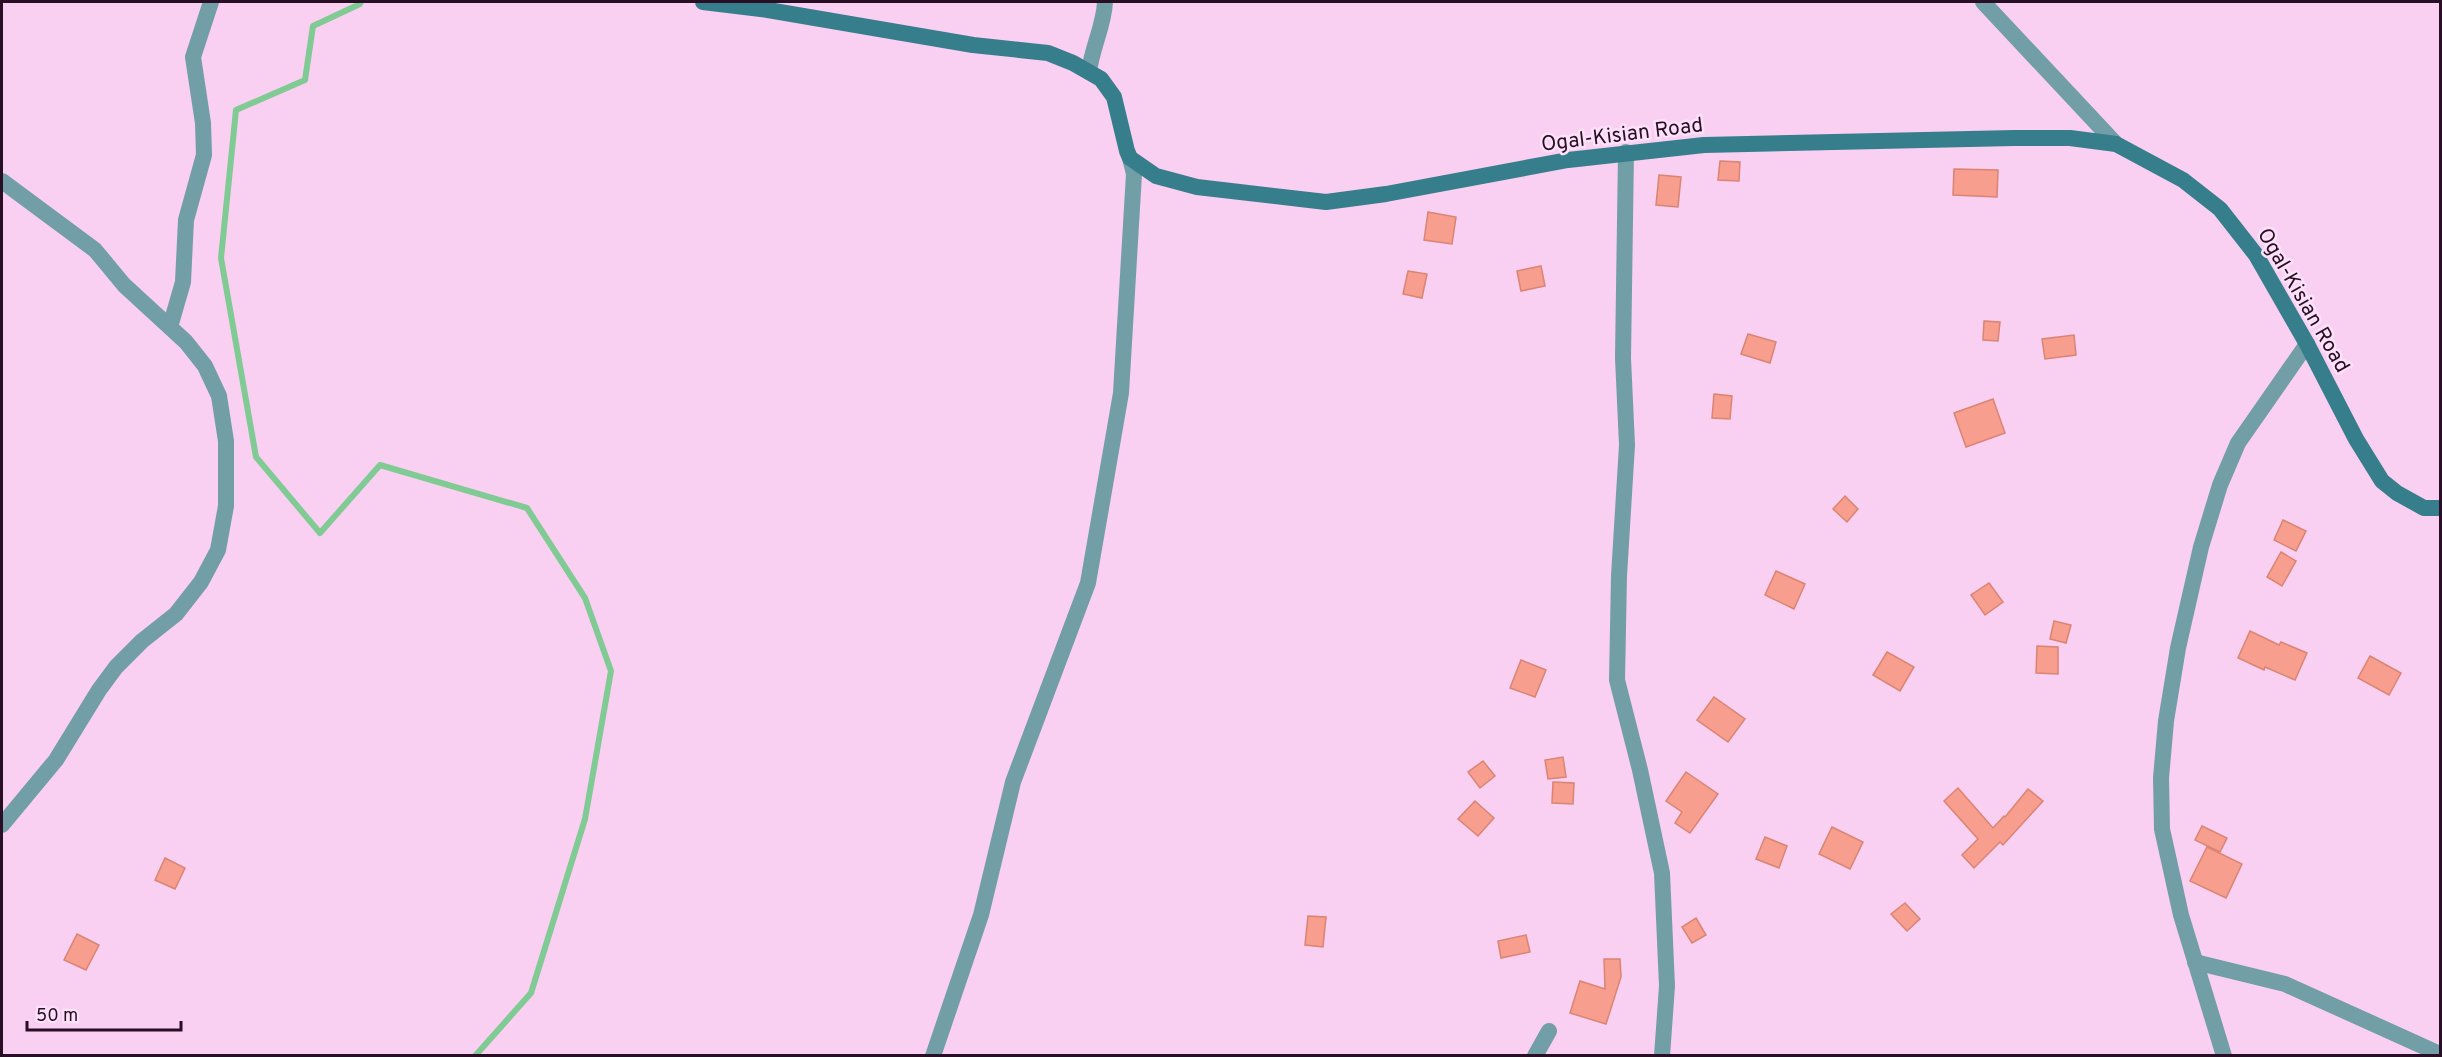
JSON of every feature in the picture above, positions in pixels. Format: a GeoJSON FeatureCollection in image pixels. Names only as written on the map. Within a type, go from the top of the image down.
{"type":"FeatureCollection","features":[{"type":"Feature","properties":{"kind":"main road"},"geometry":{"type":"LineString","coordinates":[[702,2],[768,10],[973,45],[1048,53],[1073,63],[1101,79],[1114,97],[1130,158]]}},
{"type":"Feature","properties":{"kind":"main road","name":"Ogal-Kisian Road"},"geometry":{"type":"LineString","coordinates":[[1130,158],[1156,176],[1197,188],[1326,202],[1386,194],[1568,160],[1626,152],[1704,146],[1913,139],[2070,138],[2116,144],[2183,180],[2220,209],[2256,255],[2307,344],[2356,439],[2382,481],[2397,494],[2424,508],[2440,508]]}},
{"type":"Feature","properties":{"kind":"street"},"geometry":{"type":"LineString","coordinates":[[170,327],[183,282],[186,220],[204,154],[193,57],[211,2]]}},
{"type":"Feature","properties":{"kind":"street"},"geometry":{"type":"LineString","coordinates":[[1089,72],[1092,51],[1104,16],[1105,2]]}},
{"type":"Feature","properties":{"kind":"street"},"geometry":{"type":"LineString","coordinates":[[1983,2],[2116,144]]}},
{"type":"Feature","properties":{"kind":"street"},"geometry":{"type":"LineString","coordinates":[[1626,152],[1623,358],[1627,445],[1619,576],[1617,680],[1640,770],[1662,873],[1667,986],[1662,1056]]}},
{"type":"Feature","properties":{"kind":"street"},"geometry":{"type":"LineString","coordinates":[[933,1056],[981,915],[1013,782],[1088,583],[1120,393],[1134,174],[1130,158]]}},
{"type":"Feature","properties":{"kind":"street"},"geometry":{"type":"LineString","coordinates":[[2,181],[95,250],[124,285],[186,342],[205,366],[219,396],[226,441],[226,506],[218,550],[201,582],[176,614],[142,641],[116,667],[99,690],[56,760],[2,825]]}},
{"type":"Feature","properties":{"kind":"street"},"geometry":{"type":"LineString","coordinates":[[2224,1056],[2181,915],[2162,829],[2161,778],[2166,721],[2178,648],[2201,548],[2220,485],[2238,443],[2307,344]]}},
{"type":"Feature","properties":{"kind":"street"},"geometry":{"type":"LineString","coordinates":[[2194,962],[2285,984],[2440,1054]]}},
{"type":"Feature","properties":{"kind":"street"},"geometry":{"type":"LineString","coordinates":[[1535,1056],[1549,1031]]}},
{"type":"Feature","properties":{"kind":"building"},"geometry":{"type":"Polygon","coordinates":[[[1720,161],[1740,162],[1739,181],[1718,180],[1720,161]]]}},
{"type":"Feature","properties":{"kind":"building"},"geometry":{"type":"Polygon","coordinates":[[[1954,169],[1998,170],[1997,197],[1953,195],[1954,169]]]}},
{"type":"Feature","properties":{"kind":"building"},"geometry":{"type":"Polygon","coordinates":[[[1659,175],[1681,177],[1678,207],[1656,205],[1659,175]]]}},
{"type":"Feature","properties":{"kind":"building"},"geometry":{"type":"Polygon","coordinates":[[[1428,212],[1456,217],[1452,244],[1424,240],[1428,212]]]}},
{"type":"Feature","properties":{"kind":"building"},"geometry":{"type":"Polygon","coordinates":[[[1541,266],[1545,286],[1521,291],[1517,271],[1541,266]]]}},
{"type":"Feature","properties":{"kind":"building"},"geometry":{"type":"Polygon","coordinates":[[[1408,271],[1427,274],[1422,298],[1403,294],[1408,271]]]}},
{"type":"Feature","properties":{"kind":"building"},"geometry":{"type":"Polygon","coordinates":[[[1984,321],[2000,322],[1998,341],[1983,340],[1984,321]]]}},
{"type":"Feature","properties":{"kind":"building"},"geometry":{"type":"Polygon","coordinates":[[[1748,334],[1776,342],[1770,363],[1741,354],[1748,334]]]}},
{"type":"Feature","properties":{"kind":"building"},"geometry":{"type":"Polygon","coordinates":[[[2074,335],[2076,355],[2045,359],[2042,339],[2074,335]]]}},
{"type":"Feature","properties":{"kind":"building"},"geometry":{"type":"Polygon","coordinates":[[[1714,394],[1732,396],[1730,419],[1712,418],[1714,394]]]}},
{"type":"Feature","properties":{"kind":"building"},"geometry":{"type":"Polygon","coordinates":[[[1993,399],[2005,433],[1966,447],[1954,413],[1993,399]]]}},
{"type":"Feature","properties":{"kind":"building"},"geometry":{"type":"Polygon","coordinates":[[[1845,496],[1858,509],[1847,522],[1833,509],[1845,496]]]}},
{"type":"Feature","properties":{"kind":"building"},"geometry":{"type":"Polygon","coordinates":[[[2283,520],[2306,531],[2296,551],[2274,540],[2283,520]]]}},
{"type":"Feature","properties":{"kind":"building"},"geometry":{"type":"Polygon","coordinates":[[[2281,552],[2296,561],[2282,586],[2267,577],[2281,552]]]}},
{"type":"Feature","properties":{"kind":"building"},"geometry":{"type":"Polygon","coordinates":[[[1776,571],[1805,584],[1794,609],[1765,595],[1776,571]]]}},
{"type":"Feature","properties":{"kind":"building"},"geometry":{"type":"Polygon","coordinates":[[[1989,583],[2003,602],[1985,615],[1971,595],[1989,583]]]}},
{"type":"Feature","properties":{"kind":"building"},"geometry":{"type":"Polygon","coordinates":[[[2054,621],[2071,625],[2066,643],[2050,639],[2054,621]]]}},
{"type":"Feature","properties":{"kind":"building"},"geometry":{"type":"Polygon","coordinates":[[[2250,631],[2279,645],[2281,642],[2307,653],[2295,680],[2265,667],[2264,670],[2238,658],[2250,631]]]}},
{"type":"Feature","properties":{"kind":"building"},"geometry":{"type":"Polygon","coordinates":[[[2037,646],[2058,647],[2058,674],[2036,673],[2037,646]]]}},
{"type":"Feature","properties":{"kind":"building"},"geometry":{"type":"Polygon","coordinates":[[[1887,652],[1914,667],[1900,691],[1873,675],[1887,652]]]}},
{"type":"Feature","properties":{"kind":"building"},"geometry":{"type":"Polygon","coordinates":[[[2370,656],[2401,673],[2389,695],[2358,678],[2370,656]]]}},
{"type":"Feature","properties":{"kind":"building"},"geometry":{"type":"Polygon","coordinates":[[[1521,660],[1546,670],[1535,697],[1510,688],[1521,660]]]}},
{"type":"Feature","properties":{"kind":"building"},"geometry":{"type":"Polygon","coordinates":[[[1714,697],[1745,719],[1728,742],[1697,720],[1714,697]]]}},
{"type":"Feature","properties":{"kind":"building"},"geometry":{"type":"Polygon","coordinates":[[[1563,757],[1566,777],[1548,779],[1545,760],[1563,757]]]}},
{"type":"Feature","properties":{"kind":"building"},"geometry":{"type":"Polygon","coordinates":[[[1483,761],[1495,776],[1480,788],[1468,772],[1483,761]]]}},
{"type":"Feature","properties":{"kind":"building"},"geometry":{"type":"Polygon","coordinates":[[[1686,772],[1718,794],[1690,833],[1675,823],[1682,812],[1666,801],[1686,772]]]}},
{"type":"Feature","properties":{"kind":"building"},"geometry":{"type":"Polygon","coordinates":[[[1553,782],[1574,783],[1573,804],[1552,803],[1553,782]]]}},
{"type":"Feature","properties":{"kind":"building"},"geometry":{"type":"Polygon","coordinates":[[[1958,788],[1993,828],[2028,789],[2043,801],[2003,845],[2000,842],[1974,868],[1962,855],[1978,839],[1944,801],[1958,788]]]}},
{"type":"Feature","properties":{"kind":"building"},"geometry":{"type":"Polygon","coordinates":[[[1475,801],[1494,818],[1478,836],[1458,819],[1475,801]]]}},
{"type":"Feature","properties":{"kind":"building"},"geometry":{"type":"Polygon","coordinates":[[[2202,826],[2227,838],[2220,852],[2195,840],[2202,826]]]}},
{"type":"Feature","properties":{"kind":"building"},"geometry":{"type":"Polygon","coordinates":[[[1832,827],[1863,842],[1850,869],[1819,854],[1832,827]]]}},
{"type":"Feature","properties":{"kind":"building"},"geometry":{"type":"Polygon","coordinates":[[[1765,837],[1787,846],[1779,868],[1756,859],[1765,837]]]}},
{"type":"Feature","properties":{"kind":"building"},"geometry":{"type":"Polygon","coordinates":[[[2207,847],[2242,864],[2226,898],[2190,881],[2207,847]]]}},
{"type":"Feature","properties":{"kind":"building"},"geometry":{"type":"Polygon","coordinates":[[[165,858],[185,868],[175,889],[155,880],[165,858]]]}},
{"type":"Feature","properties":{"kind":"building"},"geometry":{"type":"Polygon","coordinates":[[[1905,903],[1920,919],[1907,931],[1891,914],[1905,903]]]}},
{"type":"Feature","properties":{"kind":"building"},"geometry":{"type":"Polygon","coordinates":[[[1308,916],[1326,917],[1323,947],[1305,945],[1308,916]]]}},
{"type":"Feature","properties":{"kind":"building"},"geometry":{"type":"Polygon","coordinates":[[[1696,918],[1706,935],[1692,943],[1682,927],[1696,918]]]}},
{"type":"Feature","properties":{"kind":"building"},"geometry":{"type":"Polygon","coordinates":[[[77,934],[99,945],[86,970],[64,960],[77,934]]]}},
{"type":"Feature","properties":{"kind":"building"},"geometry":{"type":"Polygon","coordinates":[[[1526,935],[1530,952],[1501,958],[1498,941],[1526,935]]]}},
{"type":"Feature","properties":{"kind":"building"},"geometry":{"type":"Polygon","coordinates":[[[1604,959],[1620,959],[1621,977],[1606,1024],[1570,1013],[1580,981],[1605,989],[1604,959]]]}},
{"type":"Feature","properties":{"kind":"waterway"},"geometry":{"type":"LineString","coordinates":[[361,2],[313,26],[305,80],[236,110],[221,258],[256,457],[320,533],[380,465],[527,508],[585,598],[611,671],[585,819],[531,993],[475,1056]]}}]}
